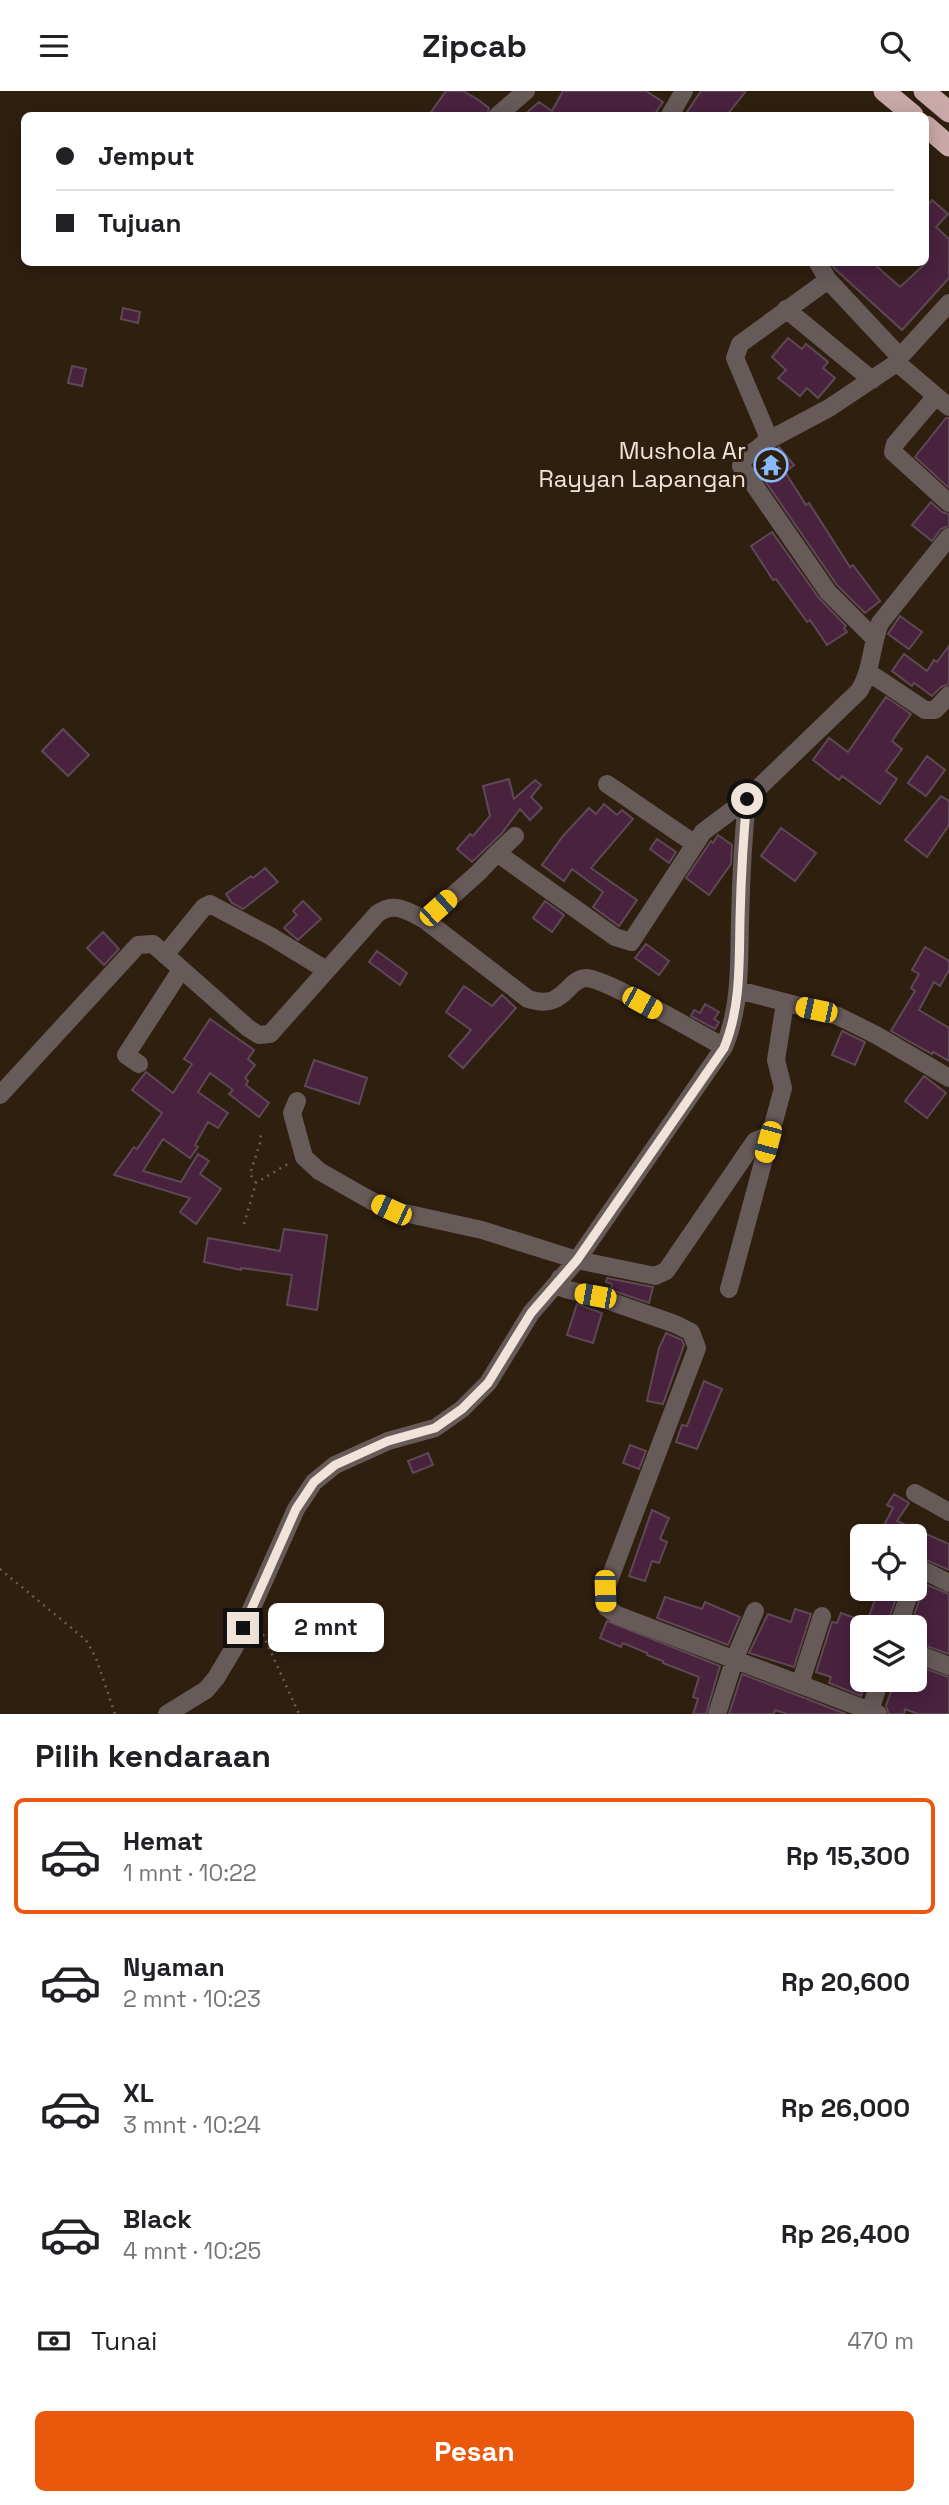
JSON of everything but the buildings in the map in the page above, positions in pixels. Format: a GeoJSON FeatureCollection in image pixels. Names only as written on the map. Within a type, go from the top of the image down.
{"type":"FeatureCollection","features":[{"type":"Feature","properties":{"kind":"highway"},"geometry":{"type":"LineString","coordinates":[[884,91],[909,112]]}},
{"type":"Feature","properties":{"kind":"highway"},"geometry":{"type":"LineString","coordinates":[[924,91],[949,112]]}},
{"type":"Feature","properties":{"kind":"highway"},"geometry":{"type":"LineString","coordinates":[[929,129],[949,146]]}},
{"type":"Feature","properties":{"kind":"street"},"geometry":{"type":"LineString","coordinates":[[502,112],[526,91]]}},
{"type":"Feature","properties":{"kind":"street"},"geometry":{"type":"LineString","coordinates":[[672,112],[683,91]]}},
{"type":"Feature","properties":{"kind":"street"},"geometry":{"type":"LineString","coordinates":[[820,266],[828,280],[899,360],[942,402],[892,449],[894,455],[949,503]]}},
{"type":"Feature","properties":{"kind":"street"},"geometry":{"type":"LineString","coordinates":[[767,441],[768,436],[734,358],[740,344],[828,280]]}},
{"type":"Feature","properties":{"kind":"street"},"geometry":{"type":"LineString","coordinates":[[874,638],[828,592],[741,466],[744,458],[767,441],[829,408],[899,360],[949,303]]}},
{"type":"Feature","properties":{"kind":"street"},"geometry":{"type":"LineString","coordinates":[[786,309],[872,380]]}},
{"type":"Feature","properties":{"kind":"street"},"geometry":{"type":"LineString","coordinates":[[497,853],[615,937],[631,942],[704,832],[747,799],[859,691],[868,672],[874,638],[886,614],[949,537]]}},
{"type":"Feature","properties":{"kind":"street"},"geometry":{"type":"LineString","coordinates":[[868,672],[925,710],[935,710],[949,695]]}},
{"type":"Feature","properties":{"kind":"street"},"geometry":{"type":"LineString","coordinates":[[607,784],[695,844]]}},
{"type":"Feature","properties":{"kind":"street"},"geometry":{"type":"LineString","coordinates":[[167,1714],[206,1690],[216,1678],[252,1609],[296,1509],[314,1482],[335,1465],[388,1441],[435,1428],[462,1409],[488,1383],[531,1313],[577,1260],[724,1048],[732,1028],[738,990],[741,852],[747,799]]}},
{"type":"Feature","properties":{"kind":"street"},"geometry":{"type":"LineString","coordinates":[[425,920],[478,873],[514,836]]}},
{"type":"Feature","properties":{"kind":"street"},"geometry":{"type":"LineString","coordinates":[[165,955],[204,907],[210,904],[326,970]]}},
{"type":"Feature","properties":{"kind":"street"},"geometry":{"type":"LineString","coordinates":[[0,1095],[138,945],[153,944],[248,1028],[264,1035],[270,1034],[384,908],[401,908],[425,920],[528,999],[538,1002],[554,1000],[580,980],[589,978],[623,992],[724,1048]]}},
{"type":"Feature","properties":{"kind":"street"},"geometry":{"type":"LineString","coordinates":[[139,1064],[126,1055],[181,970]]}},
{"type":"Feature","properties":{"kind":"street"},"geometry":{"type":"LineString","coordinates":[[738,990],[838,1016],[878,1035],[949,1078]]}},
{"type":"Feature","properties":{"kind":"street"},"geometry":{"type":"LineString","coordinates":[[729,1289],[783,1085],[776,1060],[785,1003]]}},
{"type":"Feature","properties":{"kind":"street"},"geometry":{"type":"LineString","coordinates":[[297,1101],[292,1113],[303,1157],[342,1185],[391,1210],[482,1230],[577,1260],[655,1276],[661,1275],[755,1141],[759,1138],[768,1142]]}},
{"type":"Feature","properties":{"kind":"street"},"geometry":{"type":"LineString","coordinates":[[560,1278],[565,1289],[595,1296],[691,1332],[697,1349],[605,1591],[606,1607],[617,1615],[874,1712],[878,1692]]}},
{"type":"Feature","properties":{"kind":"street"},"geometry":{"type":"LineString","coordinates":[[915,1493],[949,1512]]}},
{"type":"Feature","properties":{"kind":"street"},"geometry":{"type":"LineString","coordinates":[[927,1575],[949,1583]]}},
{"type":"Feature","properties":{"kind":"street"},"geometry":{"type":"LineString","coordinates":[[717,1714],[735,1658],[755,1611]]}},
{"type":"Feature","properties":{"kind":"street"},"geometry":{"type":"LineString","coordinates":[[800,1684],[822,1616]]}},
{"type":"Feature","properties":{"kind":"street"},"geometry":{"type":"LineString","coordinates":[[927,1658],[949,1666]]}},
{"type":"Feature","properties":{"kind":"path"},"geometry":{"type":"LineString","coordinates":[[256,1183],[250,1174],[261,1131]]}},
{"type":"Feature","properties":{"kind":"path"},"geometry":{"type":"LineString","coordinates":[[244,1224],[256,1183],[303,1157]]}},
{"type":"Feature","properties":{"kind":"path"},"geometry":{"type":"LineString","coordinates":[[0,1569],[86,1640],[96,1658],[115,1714]]}},
{"type":"Feature","properties":{"kind":"path"},"geometry":{"type":"LineString","coordinates":[[252,1609],[299,1714]]}},
{"type":"Feature","properties":{"kind":"place","name":"Mushola Ar Rayyan Lapangan"},"geometry":{"type":"Point","coordinates":[771,465]}},
{"type":"Feature","properties":{"kind":"route"},"geometry":{"type":"LineString","coordinates":[[243,1628],[296,1509],[314,1482],[335,1465],[388,1441],[435,1428],[462,1409],[488,1383],[531,1313],[577,1260],[724,1048],[732,1028],[738,990],[741,852],[747,799]]}}]}
